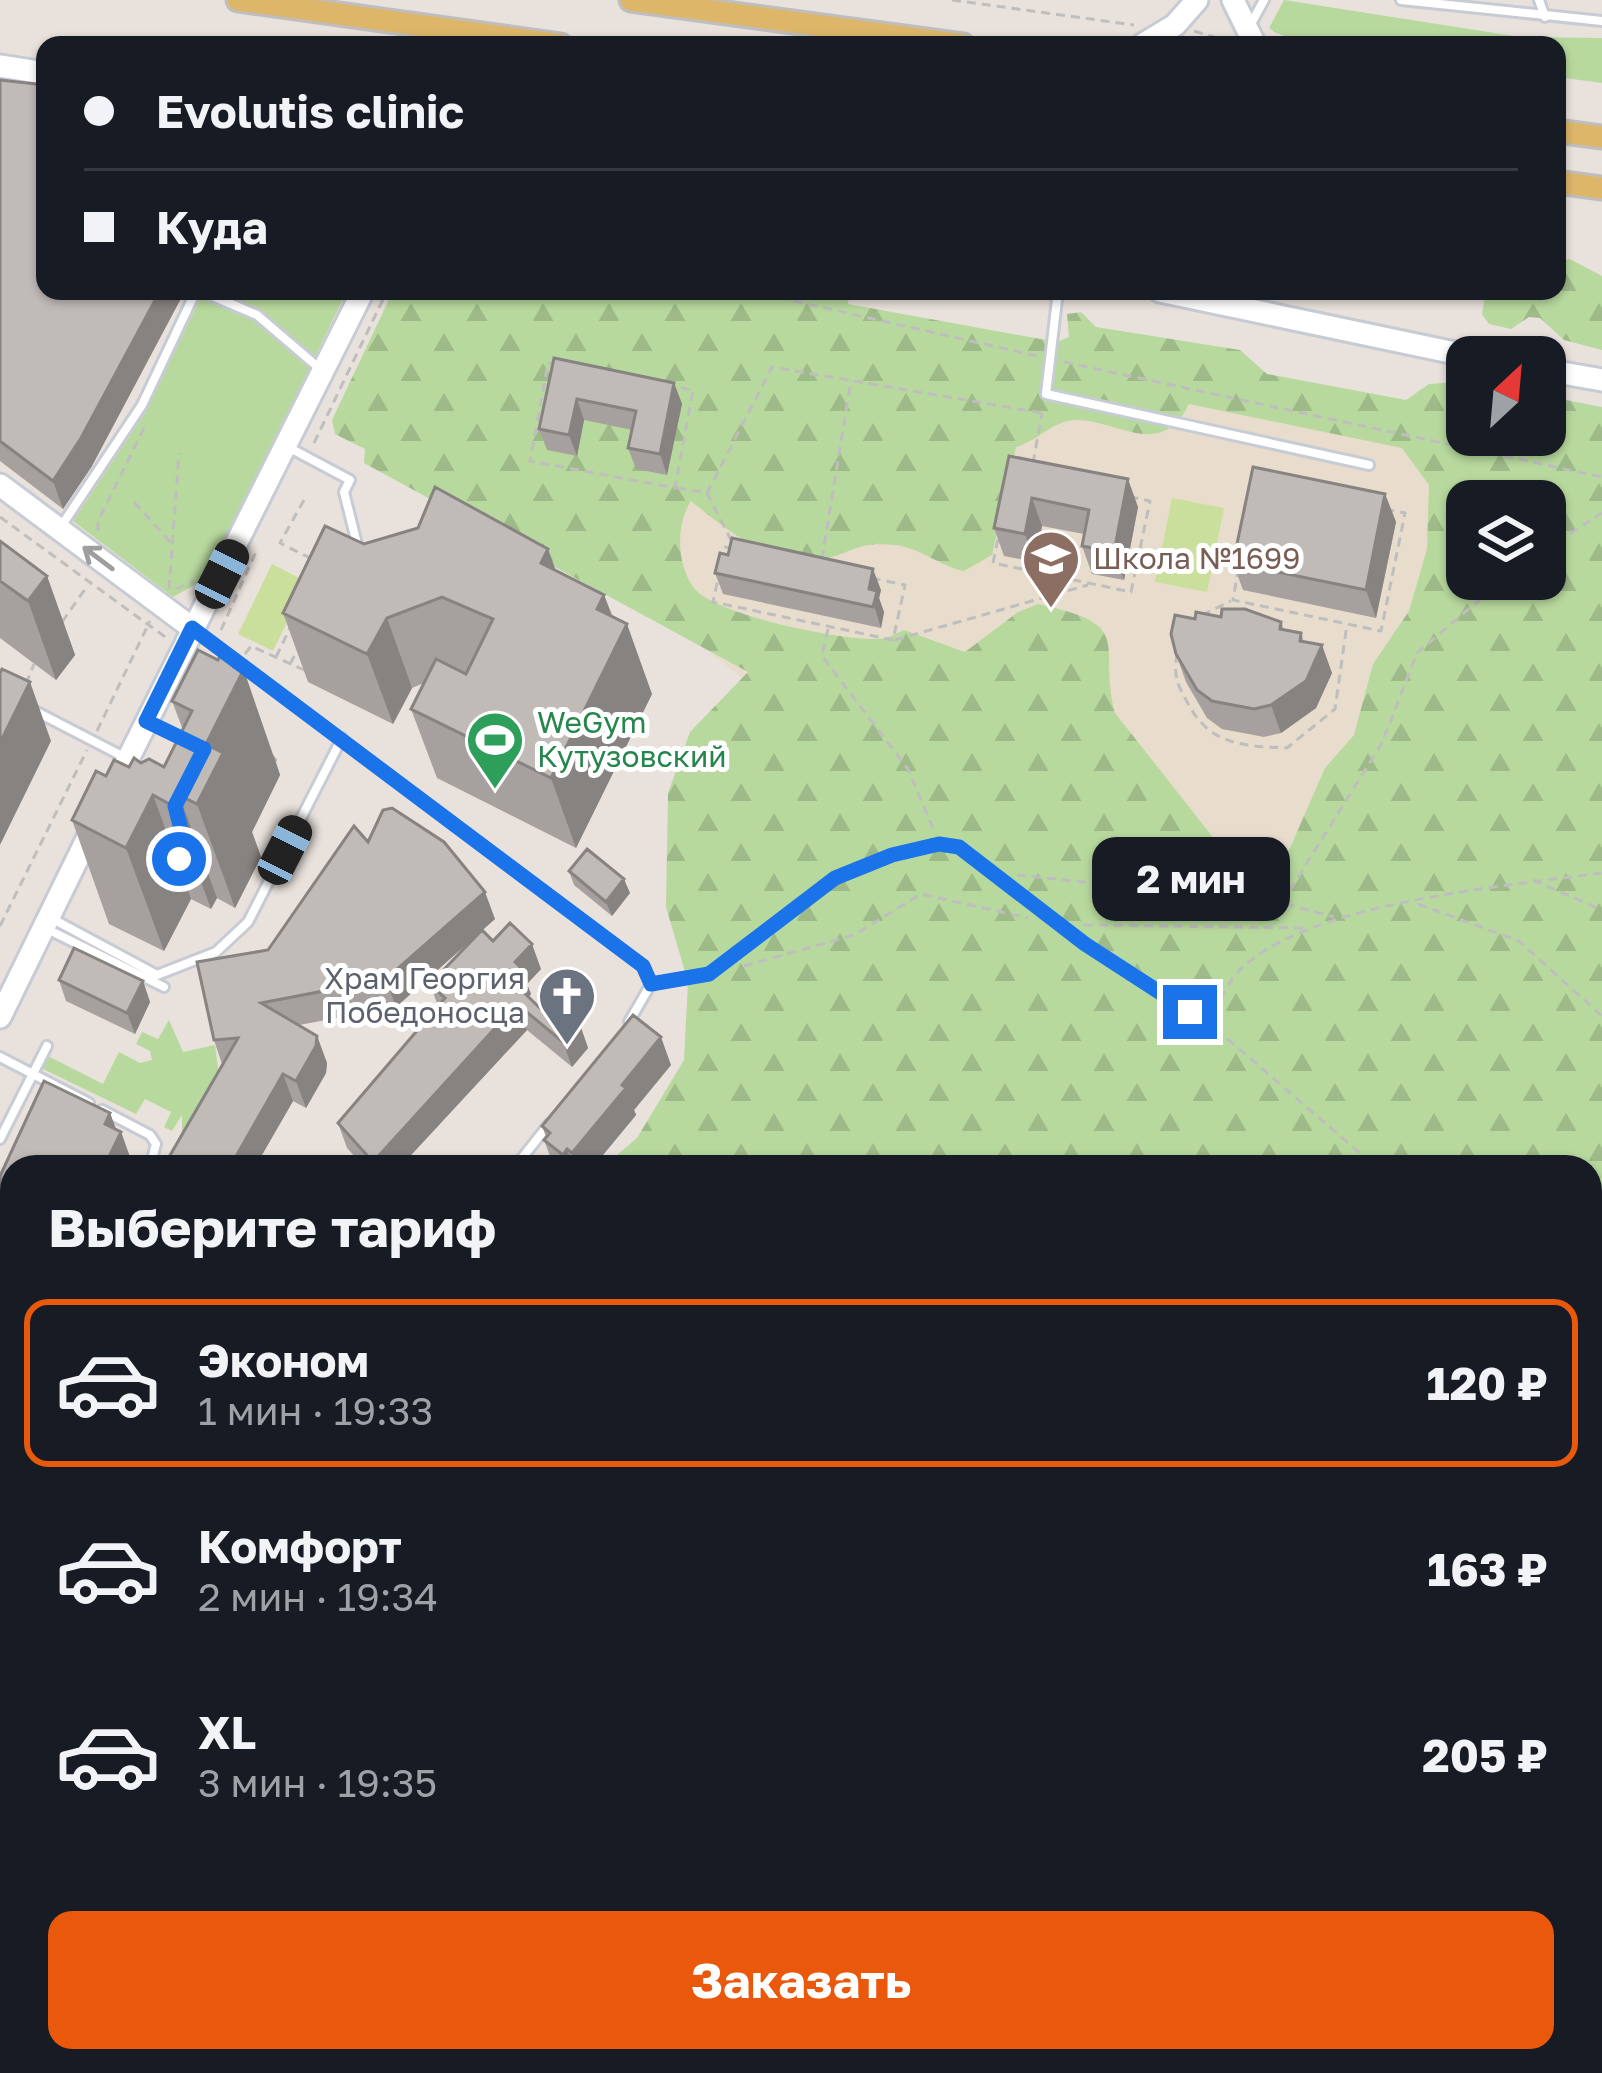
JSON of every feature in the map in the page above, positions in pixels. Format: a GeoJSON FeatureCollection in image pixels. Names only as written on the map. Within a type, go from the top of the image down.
{"type":"FeatureCollection","features":[{"type":"Feature","properties":{"kind":"main road"},"geometry":{"type":"LineString","coordinates":[[238,0],[496,36]]}},
{"type":"Feature","properties":{"kind":"main road"},"geometry":{"type":"LineString","coordinates":[[632,0],[897,36]]}},
{"type":"Feature","properties":{"kind":"main road"},"geometry":{"type":"LineString","coordinates":[[1566,132],[1602,137]]}},
{"type":"Feature","properties":{"kind":"main road"},"geometry":{"type":"LineString","coordinates":[[1566,184],[1602,188]]}},
{"type":"Feature","properties":{"kind":"street"},"geometry":{"type":"LineString","coordinates":[[1157,36],[1175,25],[1197,0]]}},
{"type":"Feature","properties":{"kind":"street"},"geometry":{"type":"LineString","coordinates":[[1233,0],[1250,36]]}},
{"type":"Feature","properties":{"kind":"street"},"geometry":{"type":"LineString","coordinates":[[0,67],[36,72]]}},
{"type":"Feature","properties":{"kind":"street"},"geometry":{"type":"LineString","coordinates":[[0,1017],[187,638],[295,451],[321,370],[358,300]]}},
{"type":"Feature","properties":{"kind":"street"},"geometry":{"type":"LineString","coordinates":[[1203,300],[1446,351]]}},
{"type":"Feature","properties":{"kind":"street"},"geometry":{"type":"LineString","coordinates":[[1566,374],[1602,380]]}},
{"type":"Feature","properties":{"kind":"street"},"geometry":{"type":"LineString","coordinates":[[0,485],[187,638]]}},
{"type":"Feature","properties":{"kind":"lane"},"geometry":{"type":"LineString","coordinates":[[1253,36],[1264,0]]}},
{"type":"Feature","properties":{"kind":"lane"},"geometry":{"type":"LineString","coordinates":[[1402,0],[1602,21]]}},
{"type":"Feature","properties":{"kind":"lane"},"geometry":{"type":"LineString","coordinates":[[1539,0],[1545,17]]}},
{"type":"Feature","properties":{"kind":"lane"},"geometry":{"type":"LineString","coordinates":[[59,529],[142,405],[194,300]]}},
{"type":"Feature","properties":{"kind":"lane"},"geometry":{"type":"LineString","coordinates":[[220,300],[257,315],[321,370]]}},
{"type":"Feature","properties":{"kind":"lane"},"geometry":{"type":"LineString","coordinates":[[1057,300],[1046,394],[1369,465]]}},
{"type":"Feature","properties":{"kind":"lane"},"geometry":{"type":"LineString","coordinates":[[295,451],[350,480],[344,493],[359,550]]}},
{"type":"Feature","properties":{"kind":"lane"},"geometry":{"type":"LineString","coordinates":[[187,638],[214,642],[241,661],[643,966],[651,984],[644,1004],[626,1027]]}},
{"type":"Feature","properties":{"kind":"lane"},"geometry":{"type":"LineString","coordinates":[[17,701],[128,758]]}},
{"type":"Feature","properties":{"kind":"lane"},"geometry":{"type":"LineString","coordinates":[[146,721],[204,749]]}},
{"type":"Feature","properties":{"kind":"lane"},"geometry":{"type":"LineString","coordinates":[[46,922],[157,976],[216,952],[248,922],[342,738]]}},
{"type":"Feature","properties":{"kind":"lane"},"geometry":{"type":"LineString","coordinates":[[651,984],[709,974],[835,878],[892,855],[939,844],[959,847],[1059,924],[1208,1022]]}},
{"type":"Feature","properties":{"kind":"lane"},"geometry":{"type":"LineString","coordinates":[[46,922],[164,987]]}},
{"type":"Feature","properties":{"kind":"lane"},"geometry":{"type":"LineString","coordinates":[[0,1139],[46,1046]]}},
{"type":"Feature","properties":{"kind":"lane"},"geometry":{"type":"LineString","coordinates":[[0,1057],[150,1135],[156,1144],[153,1155]]}},
{"type":"Feature","properties":{"kind":"lane"},"geometry":{"type":"LineString","coordinates":[[525,1155],[557,1114]]}},
{"type":"Feature","properties":{"kind":"path"},"geometry":{"type":"LineString","coordinates":[[952,0],[1132,26],[1162,18],[1228,36]]}},
{"type":"Feature","properties":{"kind":"path"},"geometry":{"type":"LineString","coordinates":[[295,451],[382,300]]}},
{"type":"Feature","properties":{"kind":"path"},"geometry":{"type":"LineString","coordinates":[[790,300],[1602,477]]}},
{"type":"Feature","properties":{"kind":"path"},"geometry":{"type":"LineString","coordinates":[[675,488],[693,390],[548,363],[530,461],[675,488],[706,493]]}},
{"type":"Feature","properties":{"kind":"path"},"geometry":{"type":"LineString","coordinates":[[706,493],[772,367],[1042,412],[1031,476]]}},
{"type":"Feature","properties":{"kind":"path"},"geometry":{"type":"LineString","coordinates":[[821,567],[851,380]]}},
{"type":"Feature","properties":{"kind":"path"},"geometry":{"type":"LineString","coordinates":[[104,541],[98,521],[149,418]]}},
{"type":"Feature","properties":{"kind":"path"},"geometry":{"type":"LineString","coordinates":[[153,578],[169,590],[179,453]]}},
{"type":"Feature","properties":{"kind":"path"},"geometry":{"type":"LineString","coordinates":[[1012,472],[1031,476],[1150,501],[1131,592],[993,563],[1012,472]]}},
{"type":"Feature","properties":{"kind":"path"},"geometry":{"type":"LineString","coordinates":[[1199,617],[1233,600],[1382,632],[1405,513],[1252,483],[1233,600]]}},
{"type":"Feature","properties":{"kind":"path"},"geometry":{"type":"LineString","coordinates":[[706,493],[736,549]]}},
{"type":"Feature","properties":{"kind":"path"},"geometry":{"type":"LineString","coordinates":[[304,500],[280,543],[321,563]]}},
{"type":"Feature","properties":{"kind":"path"},"geometry":{"type":"LineString","coordinates":[[134,502],[172,544]]}},
{"type":"Feature","properties":{"kind":"path"},"geometry":{"type":"LineString","coordinates":[[1566,536],[1602,513]]}},
{"type":"Feature","properties":{"kind":"path"},"geometry":{"type":"LineString","coordinates":[[0,517],[147,625],[187,638]]}},
{"type":"Feature","properties":{"kind":"path"},"geometry":{"type":"LineString","coordinates":[[214,642],[262,538]]}},
{"type":"Feature","properties":{"kind":"path"},"geometry":{"type":"LineString","coordinates":[[893,640],[905,585],[725,547],[713,602],[893,640],[1092,584]]}},
{"type":"Feature","properties":{"kind":"path"},"geometry":{"type":"LineString","coordinates":[[52,637],[89,584]]}},
{"type":"Feature","properties":{"kind":"path"},"geometry":{"type":"LineString","coordinates":[[1282,903],[1382,743],[1417,652],[1479,600]]}},
{"type":"Feature","properties":{"kind":"path"},"geometry":{"type":"LineString","coordinates":[[0,926],[151,619]]}},
{"type":"Feature","properties":{"kind":"path"},"geometry":{"type":"LineString","coordinates":[[276,657],[293,622]]}},
{"type":"Feature","properties":{"kind":"path"},"geometry":{"type":"LineString","coordinates":[[1179,643],[1173,677],[1202,729],[1238,746],[1288,748],[1335,709],[1347,624]]}},
{"type":"Feature","properties":{"kind":"path"},"geometry":{"type":"LineString","coordinates":[[829,626],[822,656],[908,769],[939,844]]}},
{"type":"Feature","properties":{"kind":"path"},"geometry":{"type":"LineString","coordinates":[[290,664],[301,644]]}},
{"type":"Feature","properties":{"kind":"path"},"geometry":{"type":"LineString","coordinates":[[241,661],[251,646],[313,674]]}},
{"type":"Feature","properties":{"kind":"path"},"geometry":{"type":"LineString","coordinates":[[17,701],[34,664]]}},
{"type":"Feature","properties":{"kind":"path"},"geometry":{"type":"LineString","coordinates":[[991,872],[1282,903],[1339,919]]}},
{"type":"Feature","properties":{"kind":"path"},"geometry":{"type":"LineString","coordinates":[[709,974],[793,956],[854,934],[920,894],[1059,924],[1305,928],[1532,879],[1602,873]]}},
{"type":"Feature","properties":{"kind":"path"},"geometry":{"type":"LineString","coordinates":[[1532,879],[1602,910]]}},
{"type":"Feature","properties":{"kind":"path"},"geometry":{"type":"LineString","coordinates":[[1414,903],[1519,941],[1602,1016]]}},
{"type":"Feature","properties":{"kind":"path"},"geometry":{"type":"LineString","coordinates":[[1305,928],[1238,972],[1208,1022],[1362,1155]]}},
{"type":"Feature","properties":{"kind":"shaded area","name":"Школа №1699"},"geometry":{"type":"Polygon","coordinates":[[[698,300],[750,300],[1423,446],[1498,480],[1446,480],[1446,600],[1454,600],[1280,890],[824,742],[497,486],[698,300]]]}},
{"type":"Feature","properties":{"kind":"green space"},"geometry":{"type":"Polygon","coordinates":[[[1284,0],[1514,36],[1285,36],[1269,28],[1284,0]]]}},
{"type":"Feature","properties":{"kind":"green space"},"geometry":{"type":"Polygon","coordinates":[[[1566,38],[1602,38],[1602,83],[1566,78],[1566,38]]]}},
{"type":"Feature","properties":{"kind":"green space"},"geometry":{"type":"Polygon","coordinates":[[[1566,260],[1602,276],[1602,350],[1566,341],[1540,318],[1529,317],[1511,329],[1489,324],[1482,314],[1484,300],[1566,300],[1566,260]]]}},
{"type":"Feature","properties":{"kind":"green space"},"geometry":{"type":"Polygon","coordinates":[[[200,300],[343,300],[207,578],[173,597],[73,521],[145,413],[200,300]]]}},
{"type":"Feature","properties":{"kind":"green space"},"geometry":{"type":"Polygon","coordinates":[[[389,300],[849,300],[848,304],[1057,342],[1069,337],[1067,314],[1081,312],[1096,327],[1240,350],[1267,374],[1406,400],[1429,384],[1446,383],[1446,456],[1566,456],[1566,400],[1602,407],[1602,1155],[617,1155],[637,1138],[684,1060],[688,982],[666,907],[668,793],[690,732],[748,672],[364,463],[365,449],[335,434],[332,420],[389,300]],[[1189,404],[1178,421],[1153,434],[1077,420],[1016,447],[992,555],[964,571],[912,549],[882,544],[823,559],[786,559],[751,545],[691,501],[681,532],[681,556],[688,578],[706,598],[752,617],[838,636],[882,639],[904,630],[965,652],[1018,612],[1038,604],[1090,620],[1107,640],[1115,713],[1234,864],[1250,880],[1264,882],[1290,848],[1325,768],[1354,735],[1373,664],[1409,611],[1427,549],[1429,485],[1402,448],[1189,404]]]}},
{"type":"Feature","properties":{"kind":"green space"},"geometry":{"type":"Polygon","coordinates":[[[1172,498],[1224,508],[1207,592],[1155,582],[1172,498]]]}},
{"type":"Feature","properties":{"kind":"green space"},"geometry":{"type":"Polygon","coordinates":[[[272,564],[307,582],[273,651],[238,634],[272,564]]]}},
{"type":"Feature","properties":{"kind":"green space"},"geometry":{"type":"Polygon","coordinates":[[[169,1020],[183,1052],[215,1045],[219,1076],[182,1136],[182,1115],[172,1131],[164,1127],[171,1112],[145,1099],[136,1114],[41,1068],[48,1056],[103,1084],[119,1052],[140,1063],[152,1060],[150,1051],[136,1044],[142,1032],[158,1039],[169,1020]]]}},
{"type":"Feature","properties":{"kind":"building"},"geometry":{"type":"Polygon","coordinates":[[[0,80],[36,84],[36,300],[155,300],[53,481],[0,441],[0,80]]]}},
{"type":"Feature","properties":{"kind":"building"},"geometry":{"type":"Polygon","coordinates":[[[554,358],[674,383],[660,454],[628,448],[636,411],[577,399],[569,435],[539,429],[554,358]]]}},
{"type":"Feature","properties":{"kind":"building"},"geometry":{"type":"Polygon","coordinates":[[[1009,456],[1128,479],[1114,552],[1082,546],[1089,510],[1032,498],[1025,534],[994,528],[1009,456]]]}},
{"type":"Feature","properties":{"kind":"building"},"geometry":{"type":"Polygon","coordinates":[[[1253,467],[1385,494],[1366,590],[1233,563],[1253,467]]]}},
{"type":"Feature","properties":{"kind":"building"},"geometry":{"type":"Polygon","coordinates":[[[435,487],[548,549],[541,563],[604,595],[597,609],[627,624],[551,778],[411,709],[436,659],[466,674],[493,619],[442,597],[387,618],[367,654],[283,613],[325,526],[364,544],[418,528],[435,487]]]}},
{"type":"Feature","properties":{"kind":"building"},"geometry":{"type":"Polygon","coordinates":[[[732,538],[873,569],[869,589],[877,591],[873,607],[715,573],[720,553],[728,555],[732,538]]]}},
{"type":"Feature","properties":{"kind":"building"},"geometry":{"type":"Polygon","coordinates":[[[0,541],[47,576],[28,601],[0,581],[0,541]]]}},
{"type":"Feature","properties":{"kind":"building"},"geometry":{"type":"Polygon","coordinates":[[[1222,609],[1245,609],[1281,622],[1280,629],[1301,633],[1300,641],[1322,645],[1306,681],[1271,705],[1254,709],[1212,701],[1197,690],[1176,654],[1171,634],[1175,615],[1195,619],[1196,612],[1221,617],[1222,609]]]}},
{"type":"Feature","properties":{"kind":"building"},"geometry":{"type":"Polygon","coordinates":[[[224,649],[239,656],[234,667],[243,671],[206,744],[223,753],[197,804],[179,795],[173,806],[153,795],[126,848],[72,820],[96,771],[106,776],[114,760],[129,767],[134,758],[141,763],[149,759],[164,767],[192,711],[172,701],[198,650],[218,660],[224,649]]]}},
{"type":"Feature","properties":{"kind":"building"},"geometry":{"type":"Polygon","coordinates":[[[2,669],[30,682],[0,743],[0,673],[2,669]]]}},
{"type":"Feature","properties":{"kind":"building"},"geometry":{"type":"Polygon","coordinates":[[[392,808],[444,842],[485,892],[386,979],[261,1003],[317,1036],[296,1081],[283,1074],[237,1155],[170,1155],[238,1038],[214,1040],[197,962],[268,950],[354,826],[368,842],[383,810],[392,808]]]}},
{"type":"Feature","properties":{"kind":"building"},"geometry":{"type":"Polygon","coordinates":[[[587,849],[624,879],[606,902],[569,871],[587,849]]]}},
{"type":"Feature","properties":{"kind":"building"},"geometry":{"type":"Polygon","coordinates":[[[510,923],[532,944],[515,962],[522,969],[511,980],[544,1012],[553,1001],[579,1022],[563,1042],[517,1004],[379,1155],[367,1155],[338,1123],[445,998],[430,984],[482,930],[493,941],[510,923]]]}},
{"type":"Feature","properties":{"kind":"building"},"geometry":{"type":"Polygon","coordinates":[[[74,948],[143,981],[127,1013],[59,980],[74,948]]]}},
{"type":"Feature","properties":{"kind":"building"},"geometry":{"type":"Polygon","coordinates":[[[633,1015],[661,1037],[622,1085],[626,1088],[572,1153],[567,1149],[563,1155],[544,1140],[550,1133],[542,1126],[633,1015]]]}},
{"type":"Feature","properties":{"kind":"building"},"geometry":{"type":"Polygon","coordinates":[[[44,1081],[110,1113],[105,1124],[121,1132],[110,1155],[10,1155],[44,1081]]]}},
{"type":"Feature","properties":{"kind":"place","name":"Школа №1699"},"geometry":{"type":"Point","coordinates":[1051,610]}},
{"type":"Feature","properties":{"kind":"place","name":"WeGym Кутузовский"},"geometry":{"type":"Point","coordinates":[495,791]}},
{"type":"Feature","properties":{"kind":"place","name":"Храм Георгия Победоносца"},"geometry":{"type":"Point","coordinates":[567,1047]}},
{"type":"Feature","properties":{"kind":"route"},"geometry":{"type":"LineString","coordinates":[[179,859],[185,845],[175,806],[204,749],[146,721],[192,628],[643,966],[651,984],[709,974],[835,878],[892,855],[939,844],[959,847],[1085,944],[1190,1012]]}}]}
